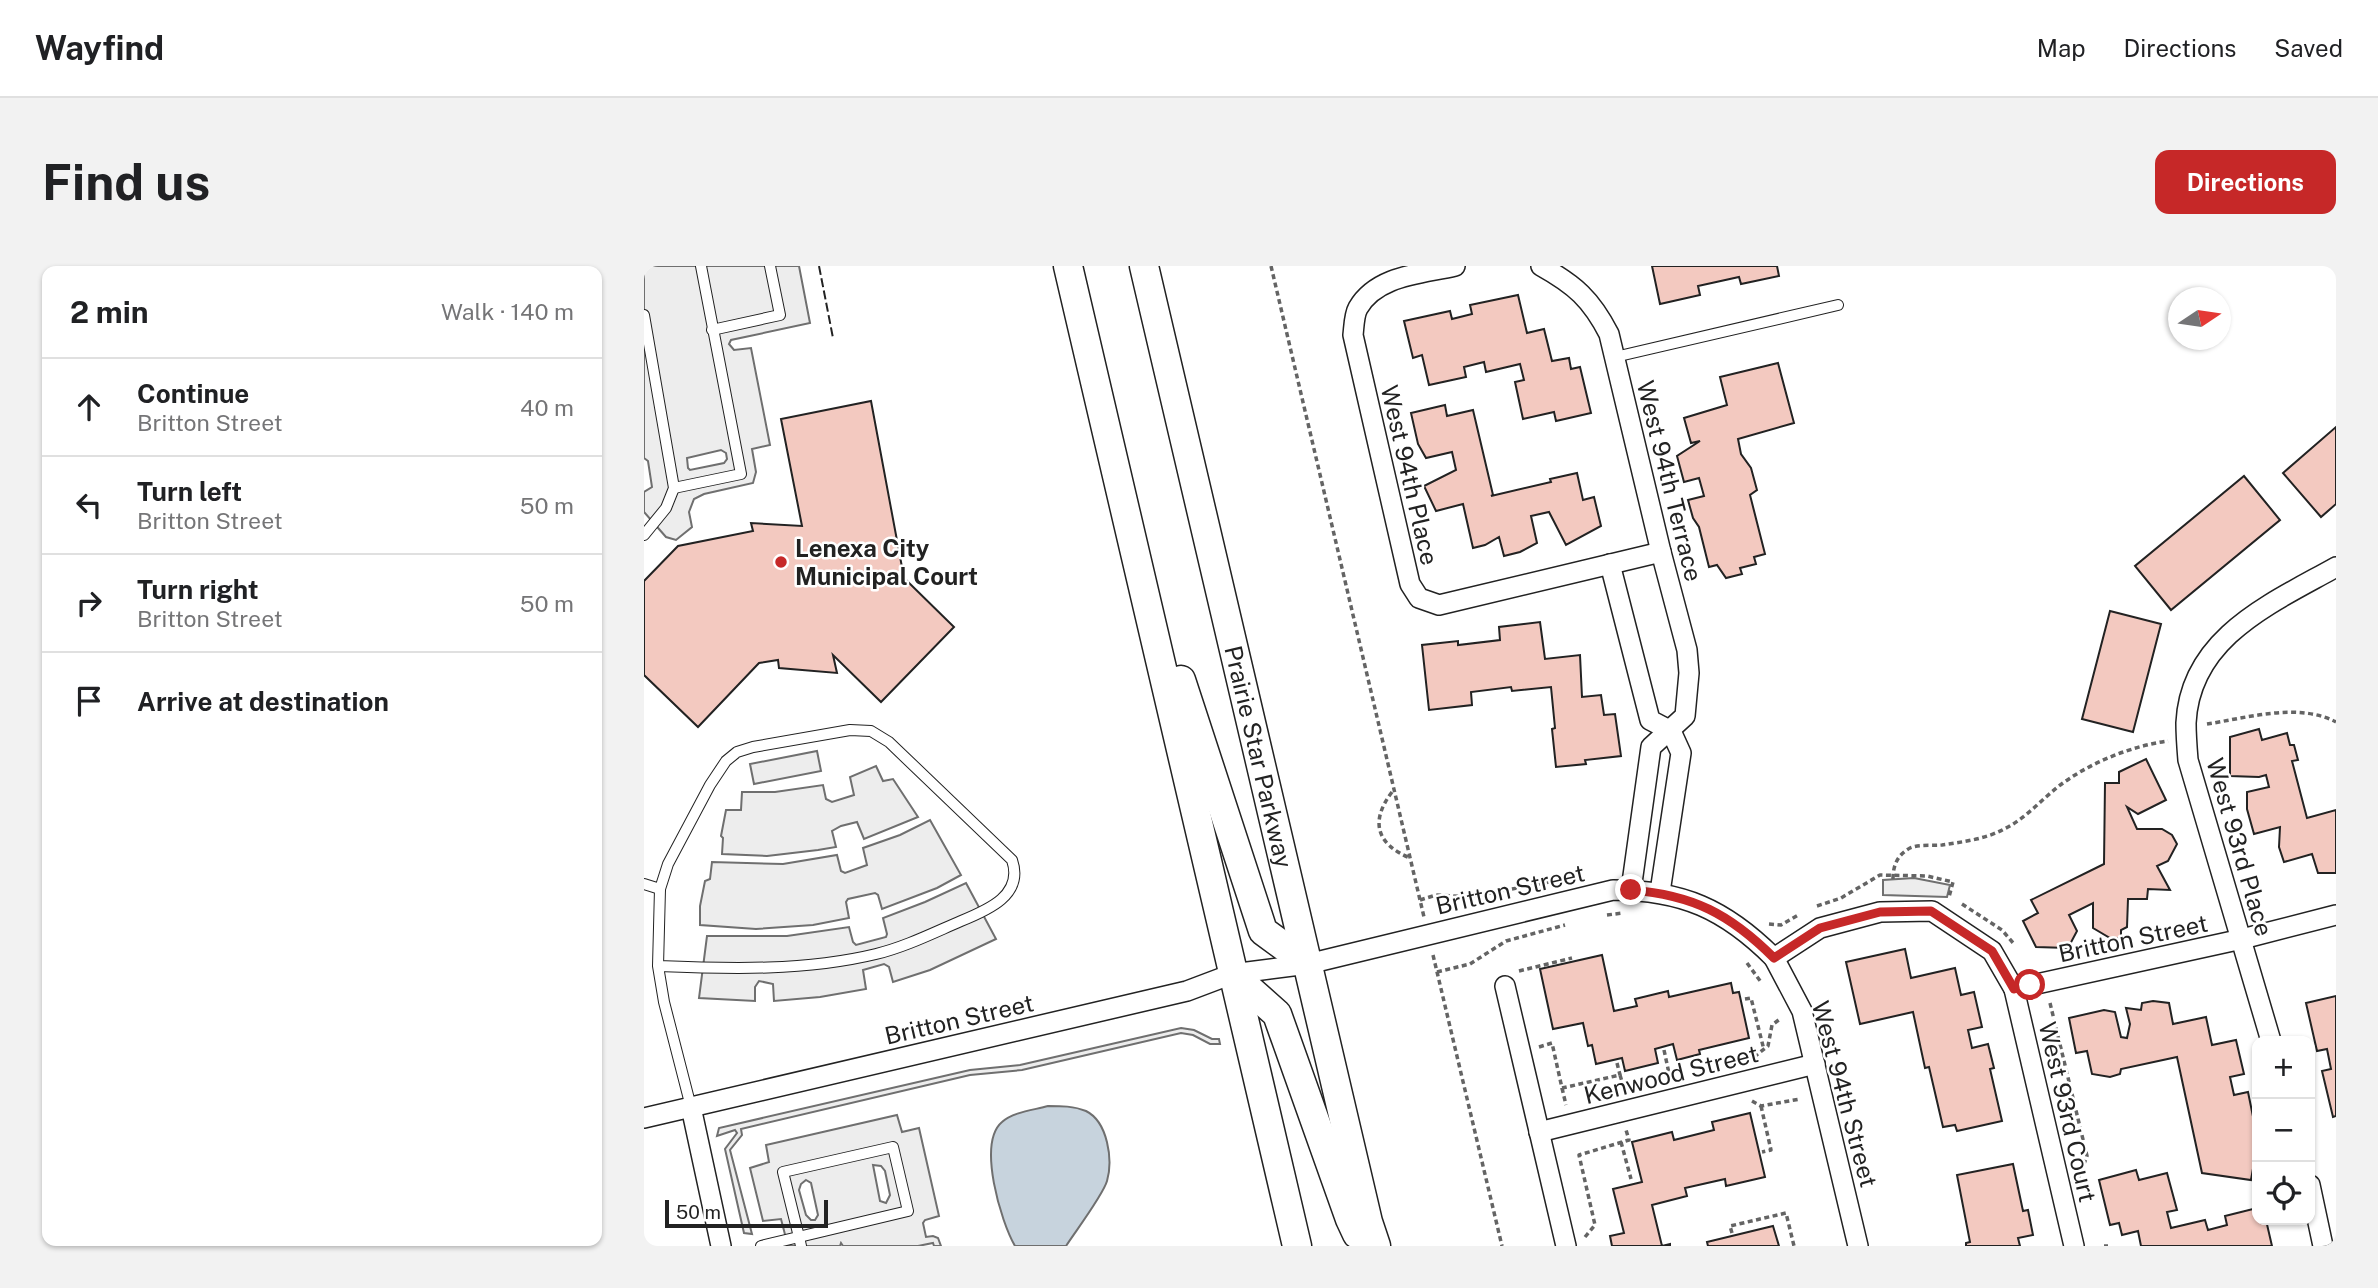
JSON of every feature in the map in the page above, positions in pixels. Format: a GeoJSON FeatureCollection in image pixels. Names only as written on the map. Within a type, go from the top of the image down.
{"type":"FeatureCollection","features":[{"type":"Feature","properties":{"kind":"main road"},"geometry":{"type":"LineString","coordinates":[[1068,266],[1297,1246]]}},
{"type":"Feature","properties":{"kind":"main road","name":"Prairie Star Parkway"},"geometry":{"type":"LineString","coordinates":[[1143,266],[1368,1222],[1376,1246]]}},
{"type":"Feature","properties":{"kind":"main road"},"geometry":{"type":"LineString","coordinates":[[1125,508],[1263,931],[1308,964]]}},
{"type":"Feature","properties":{"kind":"main road"},"geometry":{"type":"LineString","coordinates":[[1232,974],[1277,1014],[1350,1219],[1363,1246]]}},
{"type":"Feature","properties":{"kind":"street","name":"West 94th Place"},"geometry":{"type":"LineString","coordinates":[[1455,266],[1388,281],[1371,293],[1356,310],[1353,335],[1410,584],[1419,597],[1439,605],[1661,552]]}},
{"type":"Feature","properties":{"kind":"street","name":"West 94th Terrace"},"geometry":{"type":"LineString","coordinates":[[1541,266],[1582,293],[1609,334],[1687,650],[1689,673],[1685,716],[1651,747],[1631,890]]}},
{"type":"Feature","properties":{"kind":"street"},"geometry":{"type":"LineString","coordinates":[[1610,564],[1650,720],[1671,731],[1681,753],[1660,892]]}},
{"type":"Feature","properties":{"kind":"street","name":"West 93rd Place"},"geometry":{"type":"LineString","coordinates":[[2270,1036],[2188,761],[2186,720],[2194,685],[2211,652],[2236,627],[2259,610],[2336,567]]}},
{"type":"Feature","properties":{"kind":"street","name":"Britton Street"},"geometry":{"type":"LineString","coordinates":[[644,1118],[1187,991],[1232,974],[1308,964],[1612,890],[1660,892],[1696,902],[1741,929],[1774,958]]}},
{"type":"Feature","properties":{"kind":"street"},"geometry":{"type":"LineString","coordinates":[[1774,958],[1820,928],[1880,912],[1931,911],[1992,951],[2022,987]]}},
{"type":"Feature","properties":{"kind":"street","name":"Britton Street"},"geometry":{"type":"LineString","coordinates":[[2022,987],[2242,939],[2336,915]]}},
{"type":"Feature","properties":{"kind":"street","name":"West 94th Street"},"geometry":{"type":"LineString","coordinates":[[1774,958],[1802,1011],[1858,1246]]}},
{"type":"Feature","properties":{"kind":"street"},"geometry":{"type":"LineString","coordinates":[[1510,979],[1539,1132],[1572,1245]]}},
{"type":"Feature","properties":{"kind":"street","name":"West 93rd Court"},"geometry":{"type":"LineString","coordinates":[[2022,987],[2074,1246]]}},
{"type":"Feature","properties":{"kind":"street","name":"Kenwood Street"},"geometry":{"type":"LineString","coordinates":[[1539,1132],[1815,1064]]}},
{"type":"Feature","properties":{"kind":"street"},"geometry":{"type":"LineString","coordinates":[[691,1107],[721,1246]]}},
{"type":"Feature","properties":{"kind":"street"},"geometry":{"type":"LineString","coordinates":[[2315,1205],[2323,1246]]}},
{"type":"Feature","properties":{"kind":"street"},"geometry":{"type":"LineString","coordinates":[[2316,1209],[2336,1205]]}},
{"type":"Feature","properties":{"kind":"lane"},"geometry":{"type":"LineString","coordinates":[[674,488],[741,474],[701,266]]}},
{"type":"Feature","properties":{"kind":"lane"},"geometry":{"type":"LineString","coordinates":[[712,330],[780,315],[770,266]]}},
{"type":"Feature","properties":{"kind":"lane"},"geometry":{"type":"LineString","coordinates":[[1615,357],[1838,305]]}},
{"type":"Feature","properties":{"kind":"lane"},"geometry":{"type":"LineString","coordinates":[[644,315],[674,488],[666,508],[644,535]]}},
{"type":"Feature","properties":{"kind":"lane"},"geometry":{"type":"LineString","coordinates":[[659,966],[777,966],[843,960],[896,948],[977,915],[1000,900],[1013,886],[1016,876],[1012,860],[889,742],[871,731],[850,730],[737,752],[726,761],[710,785],[668,864],[660,889],[659,966],[664,1002],[691,1107]]}},
{"type":"Feature","properties":{"kind":"lane"},"geometry":{"type":"LineString","coordinates":[[644,884],[660,889]]}},
{"type":"Feature","properties":{"kind":"lane"},"geometry":{"type":"LineString","coordinates":[[761,1246],[800,1242],[908,1211],[893,1147],[783,1172],[800,1242]]}},
{"type":"Feature","properties":{"kind":"path"},"geometry":{"type":"LineString","coordinates":[[1271,266],[1423,914]]}},
{"type":"Feature","properties":{"kind":"path"},"geometry":{"type":"LineString","coordinates":[[1893,877],[1896,860],[1912,847],[1975,839],[2003,830],[2062,783],[2096,764],[2153,743],[2171,740],[2207,724],[2289,713],[2309,713],[2336,722]]}},
{"type":"Feature","properties":{"kind":"path"},"geometry":{"type":"LineString","coordinates":[[1393,791],[1381,807],[1378,821],[1383,837],[1392,851],[1410,858]]}},
{"type":"Feature","properties":{"kind":"path"},"geometry":{"type":"LineString","coordinates":[[1815,907],[1841,898],[1880,875],[1927,876],[1953,883],[1949,897],[2002,930],[2015,948]]}},
{"type":"Feature","properties":{"kind":"path"},"geometry":{"type":"LineString","coordinates":[[1420,900],[1436,895],[1469,897],[1559,880]]}},
{"type":"Feature","properties":{"kind":"path"},"geometry":{"type":"LineString","coordinates":[[1598,916],[1625,912]]}},
{"type":"Feature","properties":{"kind":"path"},"geometry":{"type":"LineString","coordinates":[[1766,923],[1781,925],[1805,912]]}},
{"type":"Feature","properties":{"kind":"path"},"geometry":{"type":"LineString","coordinates":[[1437,972],[1470,964],[1506,941],[1572,923]]}},
{"type":"Feature","properties":{"kind":"path"},"geometry":{"type":"LineString","coordinates":[[1433,953],[1502,1246]]}},
{"type":"Feature","properties":{"kind":"path"},"geometry":{"type":"LineString","coordinates":[[1510,979],[1572,958]]}},
{"type":"Feature","properties":{"kind":"path"},"geometry":{"type":"LineString","coordinates":[[1744,960],[1762,983]]}},
{"type":"Feature","properties":{"kind":"path"},"geometry":{"type":"LineString","coordinates":[[2022,987],[2036,1003],[2051,1003],[2087,1156],[2075,1188]]}},
{"type":"Feature","properties":{"kind":"path"},"geometry":{"type":"LineString","coordinates":[[1745,999],[1751,998],[1764,1050]]}},
{"type":"Feature","properties":{"kind":"path"},"geometry":{"type":"LineString","coordinates":[[1777,1008],[1782,1027]]}},
{"type":"Feature","properties":{"kind":"path"},"geometry":{"type":"LineString","coordinates":[[1746,1059],[1764,1050],[1770,1041],[1772,1026],[1780,1019]]}},
{"type":"Feature","properties":{"kind":"path"},"geometry":{"type":"LineString","coordinates":[[1532,1045],[1536,1048],[1552,1043],[1567,1107]]}},
{"type":"Feature","properties":{"kind":"path"},"geometry":{"type":"LineString","coordinates":[[1659,1080],[1670,1078],[1664,1049]]}},
{"type":"Feature","properties":{"kind":"path"},"geometry":{"type":"LineString","coordinates":[[1617,1063],[1624,1088],[1635,1086]]}},
{"type":"Feature","properties":{"kind":"path"},"geometry":{"type":"LineString","coordinates":[[1562,1088],[1620,1075]]}},
{"type":"Feature","properties":{"kind":"path"},"geometry":{"type":"LineString","coordinates":[[1745,1096],[1761,1106],[1800,1099]]}},
{"type":"Feature","properties":{"kind":"path"},"geometry":{"type":"LineString","coordinates":[[1761,1106],[1771,1150],[1762,1152]]}},
{"type":"Feature","properties":{"kind":"path"},"geometry":{"type":"LineString","coordinates":[[1572,1245],[1595,1225],[1579,1155],[1629,1140],[1625,1126],[1627,1123]]}},
{"type":"Feature","properties":{"kind":"path"},"geometry":{"type":"LineString","coordinates":[[1621,1142],[1631,1179]]}},
{"type":"Feature","properties":{"kind":"path"},"geometry":{"type":"LineString","coordinates":[[1732,1233],[1730,1226],[1786,1213],[1794,1246]]}},
{"type":"Feature","properties":{"kind":"shaded area"},"geometry":{"type":"Polygon","coordinates":[[[644,266],[799,266],[810,323],[731,340],[729,344],[734,350],[751,348],[770,445],[752,449],[756,472],[753,483],[704,494],[694,499],[689,512],[692,527],[676,540],[666,537],[644,512],[644,492],[652,487],[648,461],[644,458],[644,266]],[[721,450],[687,458],[688,468],[690,470],[724,463],[727,459],[726,453],[721,450]]]}},
{"type":"Feature","properties":{"kind":"shaded area"},"geometry":{"type":"Polygon","coordinates":[[[817,751],[821,771],[754,784],[750,764],[817,751]]]}},
{"type":"Feature","properties":{"kind":"shaded area"},"geometry":{"type":"Polygon","coordinates":[[[876,766],[883,781],[893,779],[918,817],[864,839],[857,822],[841,826],[832,831],[836,847],[767,856],[722,854],[721,836],[726,810],[741,810],[742,792],[775,792],[823,785],[826,799],[832,802],[854,795],[850,777],[876,766]]]}},
{"type":"Feature","properties":{"kind":"shaded area"},"geometry":{"type":"Polygon","coordinates":[[[930,820],[961,875],[937,888],[882,909],[875,893],[848,899],[846,902],[849,918],[813,925],[756,929],[700,925],[700,906],[705,881],[710,879],[712,862],[783,864],[837,855],[841,871],[845,873],[867,865],[863,848],[900,835],[930,820]]]}},
{"type":"Feature","properties":{"kind":"shaded area"},"geometry":{"type":"Polygon","coordinates":[[[1914,878],[1950,885],[1947,897],[1883,895],[1883,880],[1914,878]]]}},
{"type":"Feature","properties":{"kind":"shaded area"},"geometry":{"type":"Polygon","coordinates":[[[966,883],[996,939],[930,970],[893,982],[889,967],[884,964],[863,970],[866,989],[820,997],[774,1001],[773,984],[759,981],[755,987],[755,1001],[699,998],[707,936],[787,936],[849,927],[856,945],[886,937],[883,918],[966,883]]]}},
{"type":"Feature","properties":{"kind":"shaded area"},"geometry":{"type":"Polygon","coordinates":[[[1181,1028],[1219,1039],[1220,1044],[1210,1044],[1193,1035],[1181,1033],[1022,1070],[970,1075],[741,1129],[742,1135],[730,1150],[752,1234],[744,1233],[725,1149],[737,1133],[735,1130],[717,1136],[719,1128],[970,1070],[1020,1065],[1181,1028]]]}},
{"type":"Feature","properties":{"kind":"shaded area"},"geometry":{"type":"Polygon","coordinates":[[[1048,1106],[1081,1109],[1093,1116],[1107,1142],[1107,1181],[1095,1204],[1066,1246],[1015,1246],[998,1202],[994,1183],[991,1164],[995,1132],[1002,1122],[1012,1116],[1048,1106]]]}},
{"type":"Feature","properties":{"kind":"shaded area"},"geometry":{"type":"Polygon","coordinates":[[[897,1115],[902,1132],[919,1128],[939,1216],[923,1223],[926,1237],[938,1238],[941,1246],[934,1246],[933,1243],[918,1246],[843,1246],[841,1243],[840,1246],[788,1246],[781,1219],[763,1221],[750,1168],[769,1162],[766,1145],[897,1115]],[[873,1165],[880,1201],[886,1203],[890,1195],[885,1171],[881,1166],[873,1165]],[[806,1180],[799,1190],[806,1215],[815,1220],[818,1215],[811,1183],[806,1180]]]}},
{"type":"Feature","properties":{"kind":"building"},"geometry":{"type":"Polygon","coordinates":[[[1652,266],[1777,266],[1779,276],[1741,284],[1739,277],[1698,286],[1700,295],[1660,304],[1652,266]]]}},
{"type":"Feature","properties":{"kind":"building"},"geometry":{"type":"Polygon","coordinates":[[[1518,295],[1527,333],[1544,329],[1552,361],[1569,358],[1571,369],[1580,367],[1591,413],[1556,421],[1554,412],[1523,419],[1515,382],[1524,380],[1520,364],[1486,372],[1484,362],[1464,367],[1466,377],[1429,385],[1422,355],[1413,358],[1404,321],[1450,311],[1452,319],[1472,314],[1470,305],[1518,295]]]}},
{"type":"Feature","properties":{"kind":"building"},"geometry":{"type":"Polygon","coordinates":[[[1778,363],[1794,423],[1738,439],[1741,454],[1751,468],[1757,490],[1750,495],[1765,554],[1754,557],[1756,564],[1740,568],[1742,574],[1726,578],[1717,565],[1709,567],[1699,527],[1693,518],[1688,500],[1704,496],[1699,478],[1684,482],[1677,456],[1700,441],[1691,443],[1684,418],[1727,405],[1720,377],[1778,363]]]}},
{"type":"Feature","properties":{"kind":"building","name":"Lenexa City Municipal Court"},"geometry":{"type":"Polygon","coordinates":[[[871,401],[904,578],[954,627],[881,702],[833,655],[837,673],[779,668],[778,660],[759,663],[698,727],[644,675],[644,581],[678,546],[753,531],[751,523],[802,526],[781,419],[871,401]]]}},
{"type":"Feature","properties":{"kind":"building"},"geometry":{"type":"Polygon","coordinates":[[[1445,405],[1447,416],[1473,410],[1493,495],[1491,496],[1577,473],[1583,500],[1594,497],[1601,526],[1566,545],[1549,512],[1531,516],[1537,543],[1520,552],[1504,556],[1499,537],[1473,548],[1463,504],[1436,511],[1424,486],[1456,470],[1452,452],[1426,458],[1418,444],[1411,413],[1445,405]]]}},
{"type":"Feature","properties":{"kind":"building"},"geometry":{"type":"Polygon","coordinates":[[[2336,427],[2336,504],[2321,517],[2283,473],[2336,427]]]}},
{"type":"Feature","properties":{"kind":"building"},"geometry":{"type":"Polygon","coordinates":[[[2244,476],[2280,520],[2171,610],[2135,566],[2244,476]]]}},
{"type":"Feature","properties":{"kind":"building"},"geometry":{"type":"Polygon","coordinates":[[[2110,611],[2161,624],[2133,732],[2082,719],[2110,611]]]}},
{"type":"Feature","properties":{"kind":"building"},"geometry":{"type":"Polygon","coordinates":[[[1540,622],[1545,659],[1580,655],[1582,697],[1601,695],[1604,715],[1615,714],[1621,756],[1556,767],[1551,687],[1512,691],[1511,687],[1471,692],[1472,705],[1429,710],[1422,645],[1458,641],[1458,645],[1500,640],[1499,627],[1540,622]]]}},
{"type":"Feature","properties":{"kind":"building"},"geometry":{"type":"Polygon","coordinates":[[[2259,729],[2262,740],[2287,733],[2290,745],[2294,745],[2298,760],[2292,761],[2307,818],[2336,810],[2336,873],[2318,873],[2312,854],[2284,862],[2279,847],[2280,827],[2254,834],[2247,809],[2247,792],[2269,787],[2266,775],[2230,776],[2230,737],[2259,729]]]}},
{"type":"Feature","properties":{"kind":"building"},"geometry":{"type":"Polygon","coordinates":[[[2146,759],[2166,800],[2138,814],[2127,807],[2137,829],[2162,829],[2172,835],[2177,844],[2168,861],[2157,866],[2170,890],[2148,889],[2147,899],[2128,899],[2127,927],[2121,930],[2121,938],[2110,938],[2093,928],[2093,903],[2069,915],[2077,931],[2068,948],[2036,947],[2023,921],[2038,913],[2031,900],[2104,864],[2105,783],[2119,783],[2119,772],[2146,759]]]}},
{"type":"Feature","properties":{"kind":"building"},"geometry":{"type":"Polygon","coordinates":[[[1905,949],[1911,978],[1955,968],[1961,995],[1974,992],[1982,1027],[1968,1030],[1972,1048],[1988,1044],[1994,1068],[1990,1069],[2002,1121],[1957,1131],[1955,1125],[1943,1127],[1929,1067],[1925,1068],[1913,1012],[1860,1024],[1846,962],[1905,949]]]}},
{"type":"Feature","properties":{"kind":"building"},"geometry":{"type":"Polygon","coordinates":[[[1602,955],[1614,1011],[1637,1006],[1635,999],[1668,991],[1669,997],[1731,983],[1733,993],[1739,992],[1749,1038],[1699,1050],[1700,1054],[1677,1060],[1673,1044],[1655,1049],[1658,1063],[1625,1071],[1622,1058],[1596,1064],[1592,1045],[1588,1046],[1583,1023],[1553,1029],[1540,969],[1602,955]]]}},
{"type":"Feature","properties":{"kind":"building"},"geometry":{"type":"Polygon","coordinates":[[[2336,996],[2336,1116],[2333,1117],[2322,1071],[2331,1069],[2327,1049],[2317,1051],[2306,1003],[2336,996]]]}},
{"type":"Feature","properties":{"kind":"building"},"geometry":{"type":"Polygon","coordinates":[[[2142,1003],[2169,1003],[2173,1024],[2206,1017],[2212,1045],[2236,1040],[2244,1074],[2230,1077],[2234,1095],[2248,1092],[2252,1112],[2251,1180],[2202,1173],[2177,1057],[2121,1069],[2120,1074],[2110,1077],[2092,1074],[2087,1051],[2076,1053],[2069,1018],[2104,1010],[2115,1012],[2121,1037],[2127,1038],[2130,1024],[2126,1008],[2141,1010],[2142,1003]]]}},
{"type":"Feature","properties":{"kind":"building"},"geometry":{"type":"Polygon","coordinates":[[[1750,1113],[1765,1177],[1726,1186],[1725,1179],[1685,1188],[1687,1196],[1652,1205],[1662,1246],[1612,1246],[1610,1236],[1624,1233],[1613,1189],[1642,1182],[1632,1142],[1672,1132],[1674,1140],[1714,1130],[1712,1122],[1750,1113]]]}},
{"type":"Feature","properties":{"kind":"building"},"geometry":{"type":"Polygon","coordinates":[[[2013,1164],[2023,1211],[2028,1210],[2033,1235],[2018,1238],[2020,1246],[1966,1246],[1966,1243],[1970,1242],[1957,1175],[2013,1164]]]}},
{"type":"Feature","properties":{"kind":"building"},"geometry":{"type":"Polygon","coordinates":[[[2136,1170],[2139,1180],[2167,1173],[2177,1210],[2167,1212],[2171,1228],[2205,1220],[2208,1230],[2227,1225],[2225,1216],[2252,1209],[2252,1225],[2267,1225],[2272,1246],[2141,1246],[2138,1231],[2122,1235],[2119,1223],[2110,1225],[2099,1180],[2136,1170]]]}},
{"type":"Feature","properties":{"kind":"building"},"geometry":{"type":"Polygon","coordinates":[[[1773,1226],[1779,1246],[1708,1246],[1707,1242],[1773,1226]]]}},
{"type":"Feature","properties":{"kind":"fence"},"geometry":{"type":"LineString","coordinates":[[819,266],[833,338]]}},
{"type":"Feature","properties":{"kind":"place","name":"Lenexa City Municipal Court"},"geometry":{"type":"Point","coordinates":[781,562]}},
{"type":"Feature","properties":{"kind":"route"},"geometry":{"type":"LineString","coordinates":[[1631,890],[1660,892],[1696,902],[1741,929],[1774,958],[1820,928],[1880,912],[1931,911],[1992,951],[2014,989],[2030,985]]}}]}
